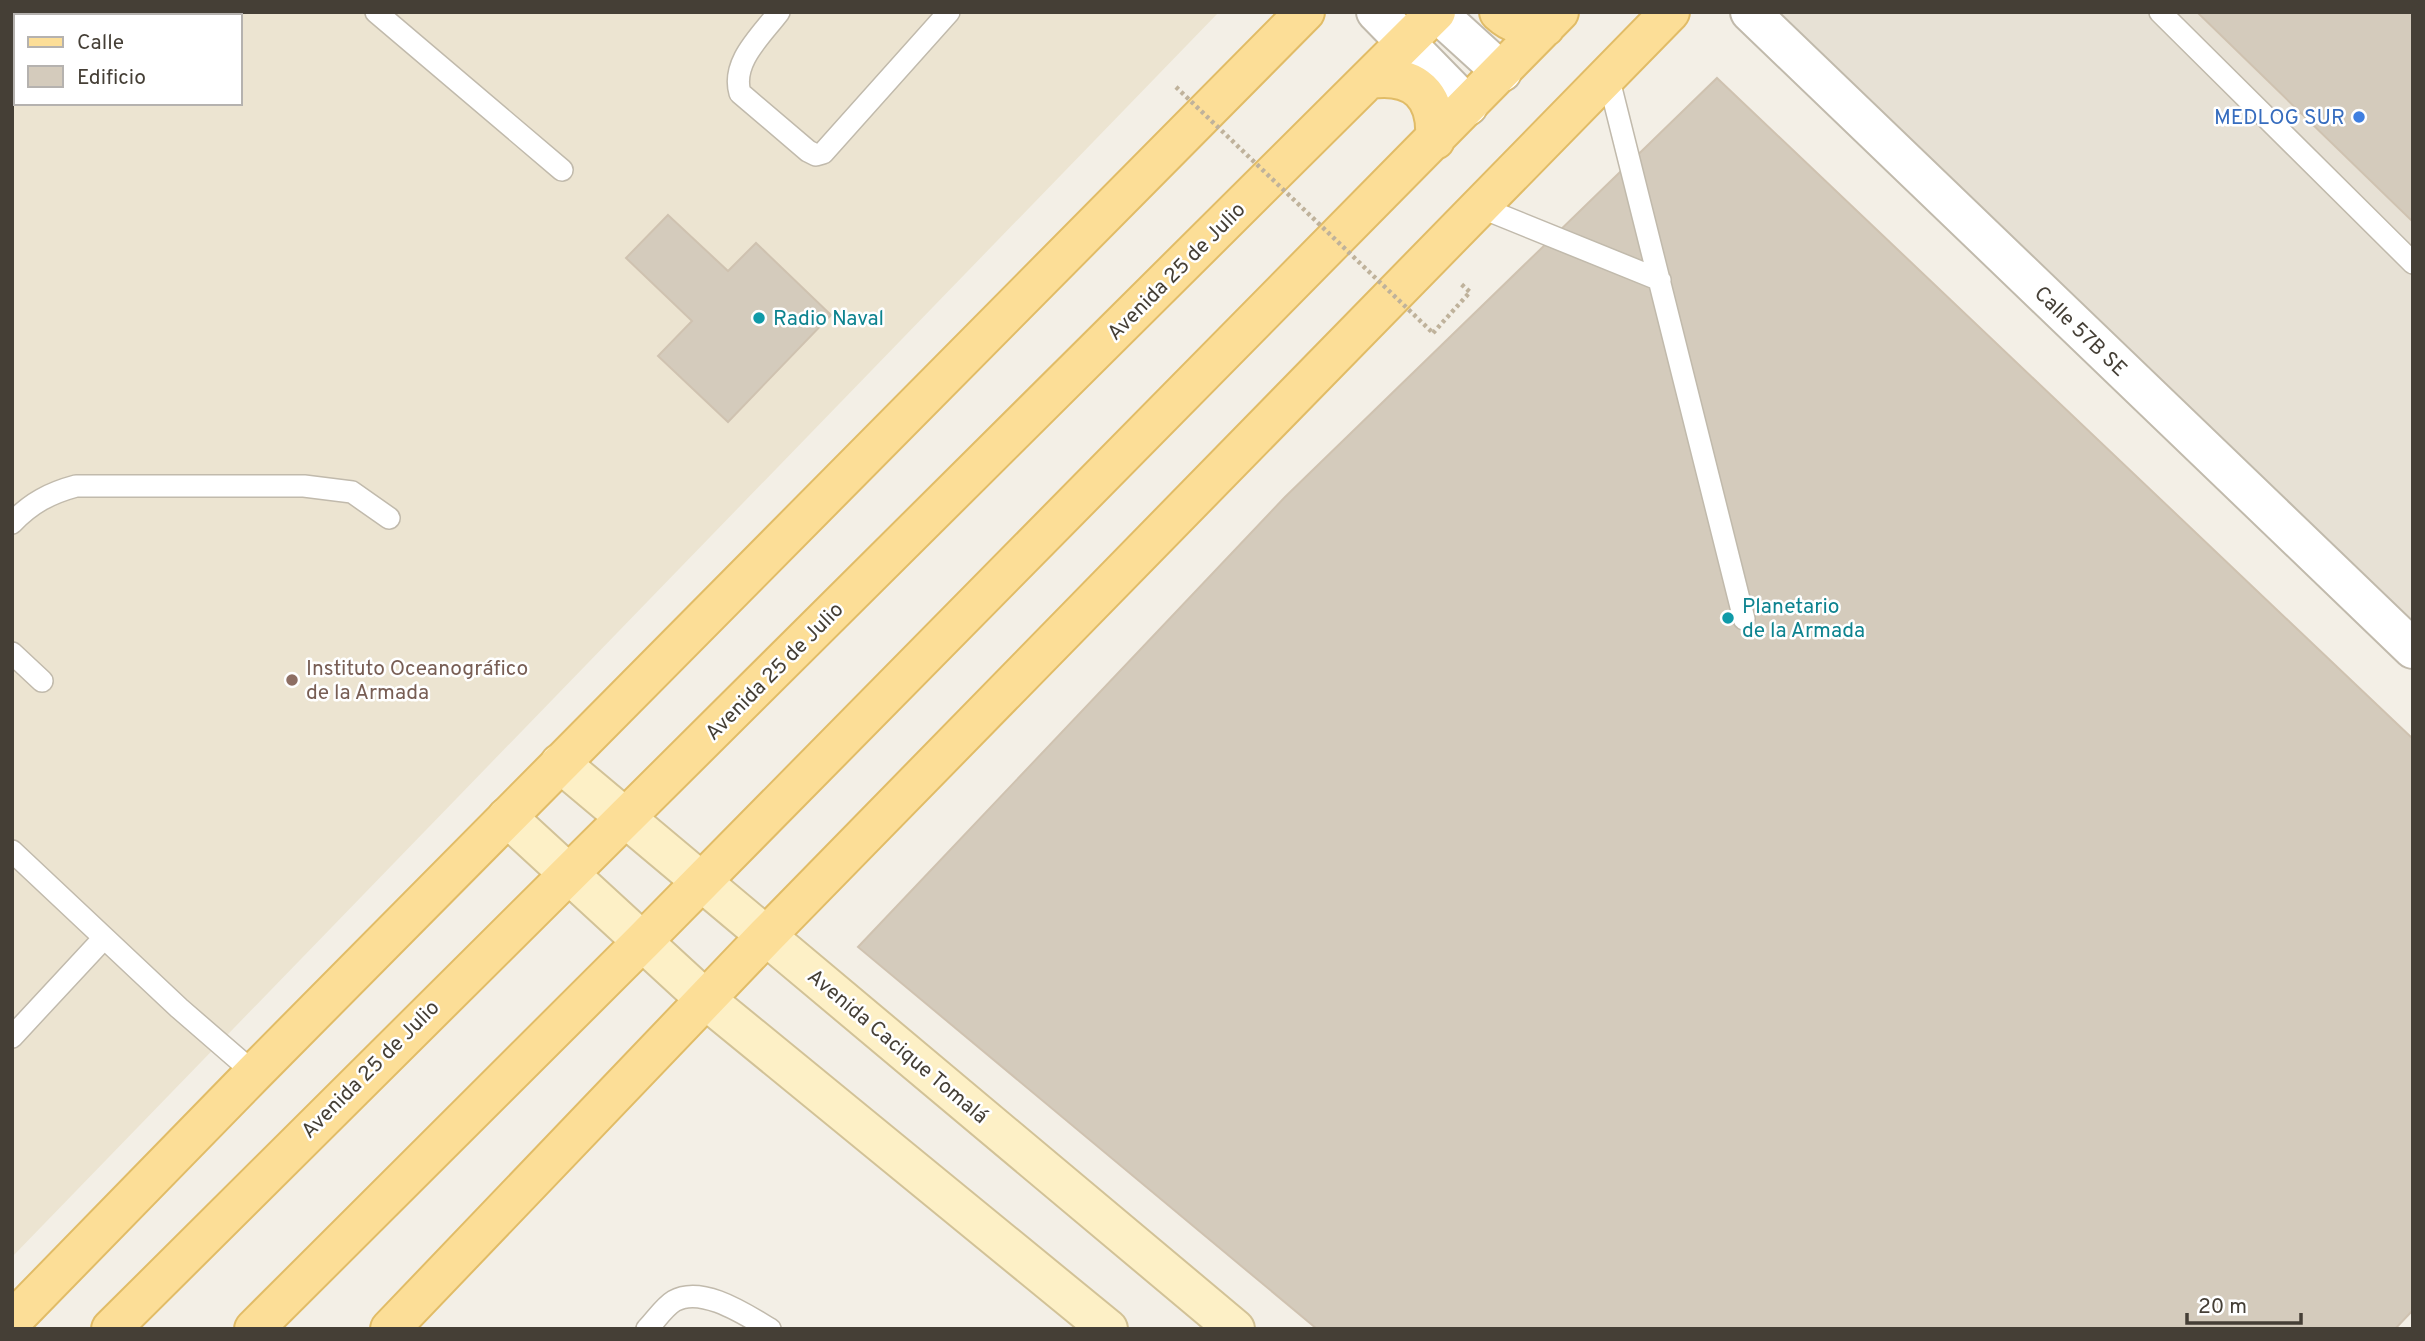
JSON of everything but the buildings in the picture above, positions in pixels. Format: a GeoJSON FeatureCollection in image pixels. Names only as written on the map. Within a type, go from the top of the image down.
{"type":"FeatureCollection","features":[{"type":"Feature","properties":{"kind":"main road"},"geometry":{"type":"LineString","coordinates":[[12,1321],[560,763],[1305,12]]}},
{"type":"Feature","properties":{"kind":"main road","name":"Avenida 25 de Julio"},"geometry":{"type":"LineString","coordinates":[[111,1329],[1436,12]]}},
{"type":"Feature","properties":{"kind":"main road"},"geometry":{"type":"LineString","coordinates":[[1499,12],[1509,21],[1526,27],[1552,20]]}},
{"type":"Feature","properties":{"kind":"main road"},"geometry":{"type":"LineString","coordinates":[[390,1329],[766,936],[1670,12]]}},
{"type":"Feature","properties":{"kind":"main road"},"geometry":{"type":"LineString","coordinates":[[254,1329],[702,882],[1552,20]]}},
{"type":"Feature","properties":{"kind":"main road"},"geometry":{"type":"LineString","coordinates":[[1370,79],[1391,76],[1412,83],[1428,98],[1436,118],[1435,140]]}},
{"type":"Feature","properties":{"kind":"main road","name":"Avenida Cacique Tomalá"},"geometry":{"type":"LineString","coordinates":[[560,763],[1235,1329]]}},
{"type":"Feature","properties":{"kind":"main road"},"geometry":{"type":"LineString","coordinates":[[507,817],[705,999],[1108,1329]]}},
{"type":"Feature","properties":{"kind":"street"},"geometry":{"type":"LineString","coordinates":[[1376,12],[1468,106]]}},
{"type":"Feature","properties":{"kind":"street"},"geometry":{"type":"LineString","coordinates":[[1436,12],[1502,72]]}},
{"type":"Feature","properties":{"kind":"street","name":"Calle 57B SE"},"geometry":{"type":"LineString","coordinates":[[1749,12],[2413,649]]}},
{"type":"Feature","properties":{"kind":"lane"},"geometry":{"type":"LineString","coordinates":[[376,12],[562,170]]}},
{"type":"Feature","properties":{"kind":"lane"},"geometry":{"type":"LineString","coordinates":[[779,12],[739,65],[736,81],[740,93],[816,155],[823,153],[949,12]]}},
{"type":"Feature","properties":{"kind":"lane"},"geometry":{"type":"LineString","coordinates":[[2160,12],[2413,263]]}},
{"type":"Feature","properties":{"kind":"lane"},"geometry":{"type":"LineString","coordinates":[[1608,76],[1744,619]]}},
{"type":"Feature","properties":{"kind":"lane"},"geometry":{"type":"LineString","coordinates":[[1480,207],[1660,280]]}},
{"type":"Feature","properties":{"kind":"lane"},"geometry":{"type":"LineString","coordinates":[[12,523],[52,492],[76,486],[304,486],[352,492],[389,518]]}},
{"type":"Feature","properties":{"kind":"lane"},"geometry":{"type":"LineString","coordinates":[[12,653],[42,681]]}},
{"type":"Feature","properties":{"kind":"lane"},"geometry":{"type":"LineString","coordinates":[[12,850],[104,938],[254,1073]]}},
{"type":"Feature","properties":{"kind":"lane"},"geometry":{"type":"LineString","coordinates":[[12,1037],[104,938]]}},
{"type":"Feature","properties":{"kind":"lane"},"geometry":{"type":"LineString","coordinates":[[647,1329],[674,1301],[695,1296],[722,1304],[770,1329]]}},
{"type":"Feature","properties":{"kind":"path"},"geometry":{"type":"LineString","coordinates":[[1176,87],[1433,332],[1470,292]]}},
{"type":"Feature","properties":{"kind":"shaded area","name":"Instituto Oceanográfico de la Armada"},"geometry":{"type":"Polygon","coordinates":[[[12,12],[1219,12],[12,1257],[12,12]]]}},
{"type":"Feature","properties":{"kind":"shaded area"},"geometry":{"type":"Polygon","coordinates":[[[1775,12],[2413,12],[2413,642],[1775,12]]]}},
{"type":"Feature","properties":{"kind":"place","name":"MEDLOG SUR"},"geometry":{"type":"Point","coordinates":[2359,117]}},
{"type":"Feature","properties":{"kind":"place","name":"Radio Naval"},"geometry":{"type":"Point","coordinates":[759,318]}},
{"type":"Feature","properties":{"kind":"place","name":"Planetario de la Armada"},"geometry":{"type":"Point","coordinates":[1728,618]}},
{"type":"Feature","properties":{"kind":"place","name":"Instituto Oceanográfico de la Armada"},"geometry":{"type":"Point","coordinates":[292,680]}}]}
